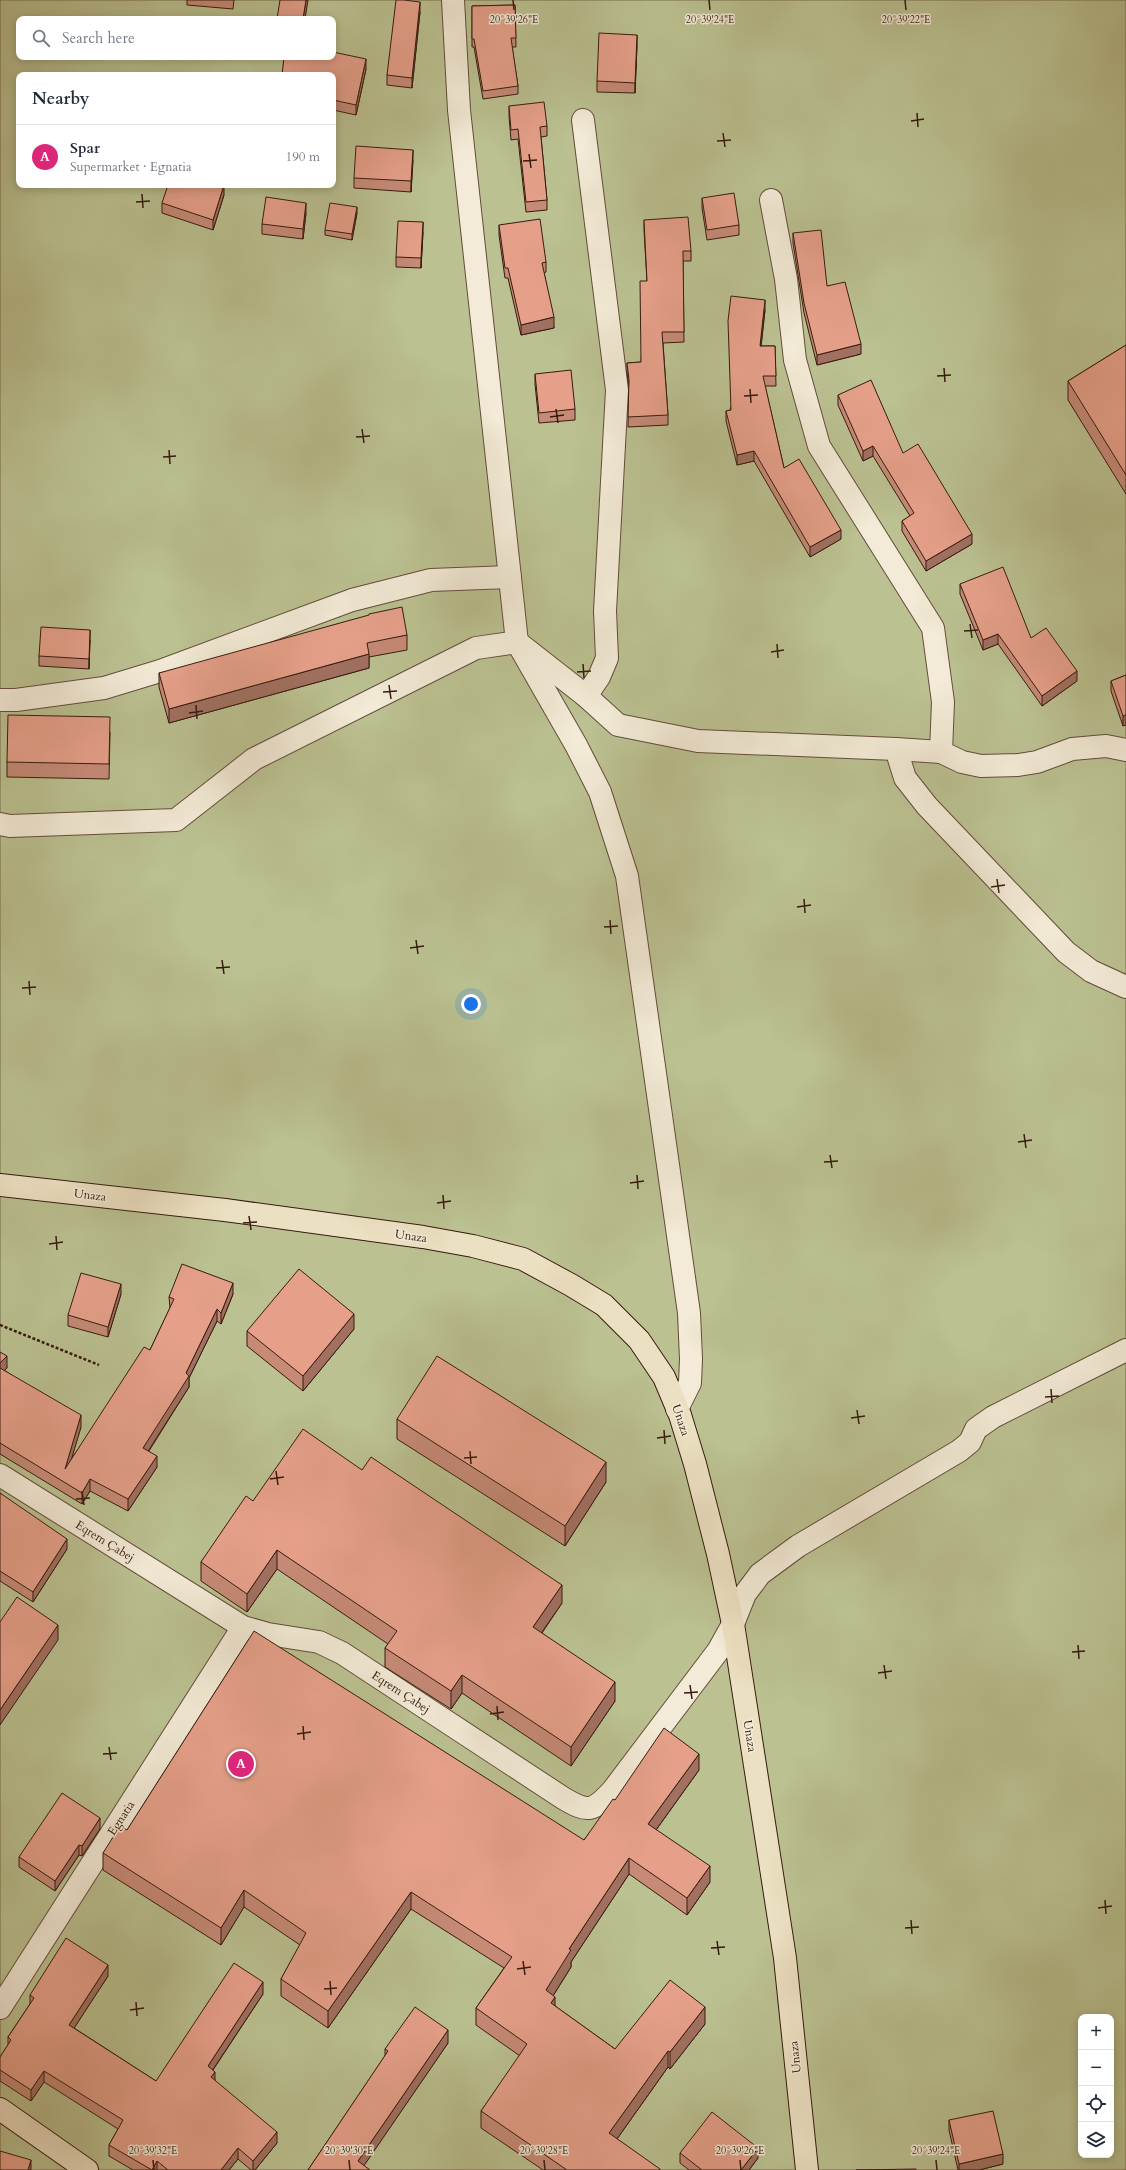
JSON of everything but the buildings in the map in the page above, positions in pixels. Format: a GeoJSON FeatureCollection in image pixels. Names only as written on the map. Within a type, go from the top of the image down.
{"type":"FeatureCollection","features":[{"type":"Feature","properties":{"kind":"main road","name":"Unaza"},"geometry":{"type":"LineString","coordinates":[[0,1185],[225,1210],[423,1237],[473,1246],[522,1259],[604,1305],[639,1340],[664,1377],[677,1409],[699,1479],[718,1554],[733,1624],[785,1958],[807,2170]]}},
{"type":"Feature","properties":{"kind":"main road"},"geometry":{"type":"LineString","coordinates":[[0,2109],[87,2170]]}},
{"type":"Feature","properties":{"kind":"street"},"geometry":{"type":"LineString","coordinates":[[453,0],[459,110],[517,642],[576,745],[600,792],[627,876],[689,1313],[691,1358],[690,1383],[677,1409]]}},
{"type":"Feature","properties":{"kind":"street"},"geometry":{"type":"LineString","coordinates":[[583,120],[617,390],[605,611],[607,658],[599,677],[586,696]]}},
{"type":"Feature","properties":{"kind":"street"},"geometry":{"type":"LineString","coordinates":[[770,200],[786,280],[795,360],[819,446],[933,628],[943,702],[941,752]]}},
{"type":"Feature","properties":{"kind":"street"},"geometry":{"type":"LineString","coordinates":[[0,700],[16,700],[104,688],[160,671],[352,600],[424,582],[510,577]]}},
{"type":"Feature","properties":{"kind":"street"},"geometry":{"type":"LineString","coordinates":[[0,824],[10,826],[176,820],[254,759],[476,648],[517,642],[586,696],[618,725],[698,741],[941,752],[962,762],[981,766],[1018,765],[1036,762],[1072,749],[1106,746],[1126,750]]}},
{"type":"Feature","properties":{"kind":"street"},"geometry":{"type":"LineString","coordinates":[[896,749],[905,778],[926,806],[1066,952],[1091,971],[1126,986]]}},
{"type":"Feature","properties":{"kind":"street","name":"Eqrem Çabej"},"geometry":{"type":"LineString","coordinates":[[0,1475],[243,1627],[268,1634],[319,1642],[342,1653],[579,1808],[592,1809],[601,1804],[613,1790],[718,1651],[733,1624],[745,1594],[760,1574],[798,1546],[960,1451],[970,1442],[976,1429],[993,1417],[1126,1350]]}},
{"type":"Feature","properties":{"kind":"street","name":"Egnatia"},"geometry":{"type":"LineString","coordinates":[[0,2008],[243,1627]]}},
{"type":"Feature","properties":{"kind":"path"},"geometry":{"type":"LineString","coordinates":[[0,1325],[99,1365]]}},
{"type":"Feature","properties":{"kind":"green space"},"geometry":{"type":"Polygon","coordinates":[[[0,0],[1126,0],[1126,2170],[0,2170],[0,0]]]}},
{"type":"Feature","properties":{"kind":"place","name":"Spar"},"geometry":{"type":"Point","coordinates":[241,1764]}}]}
